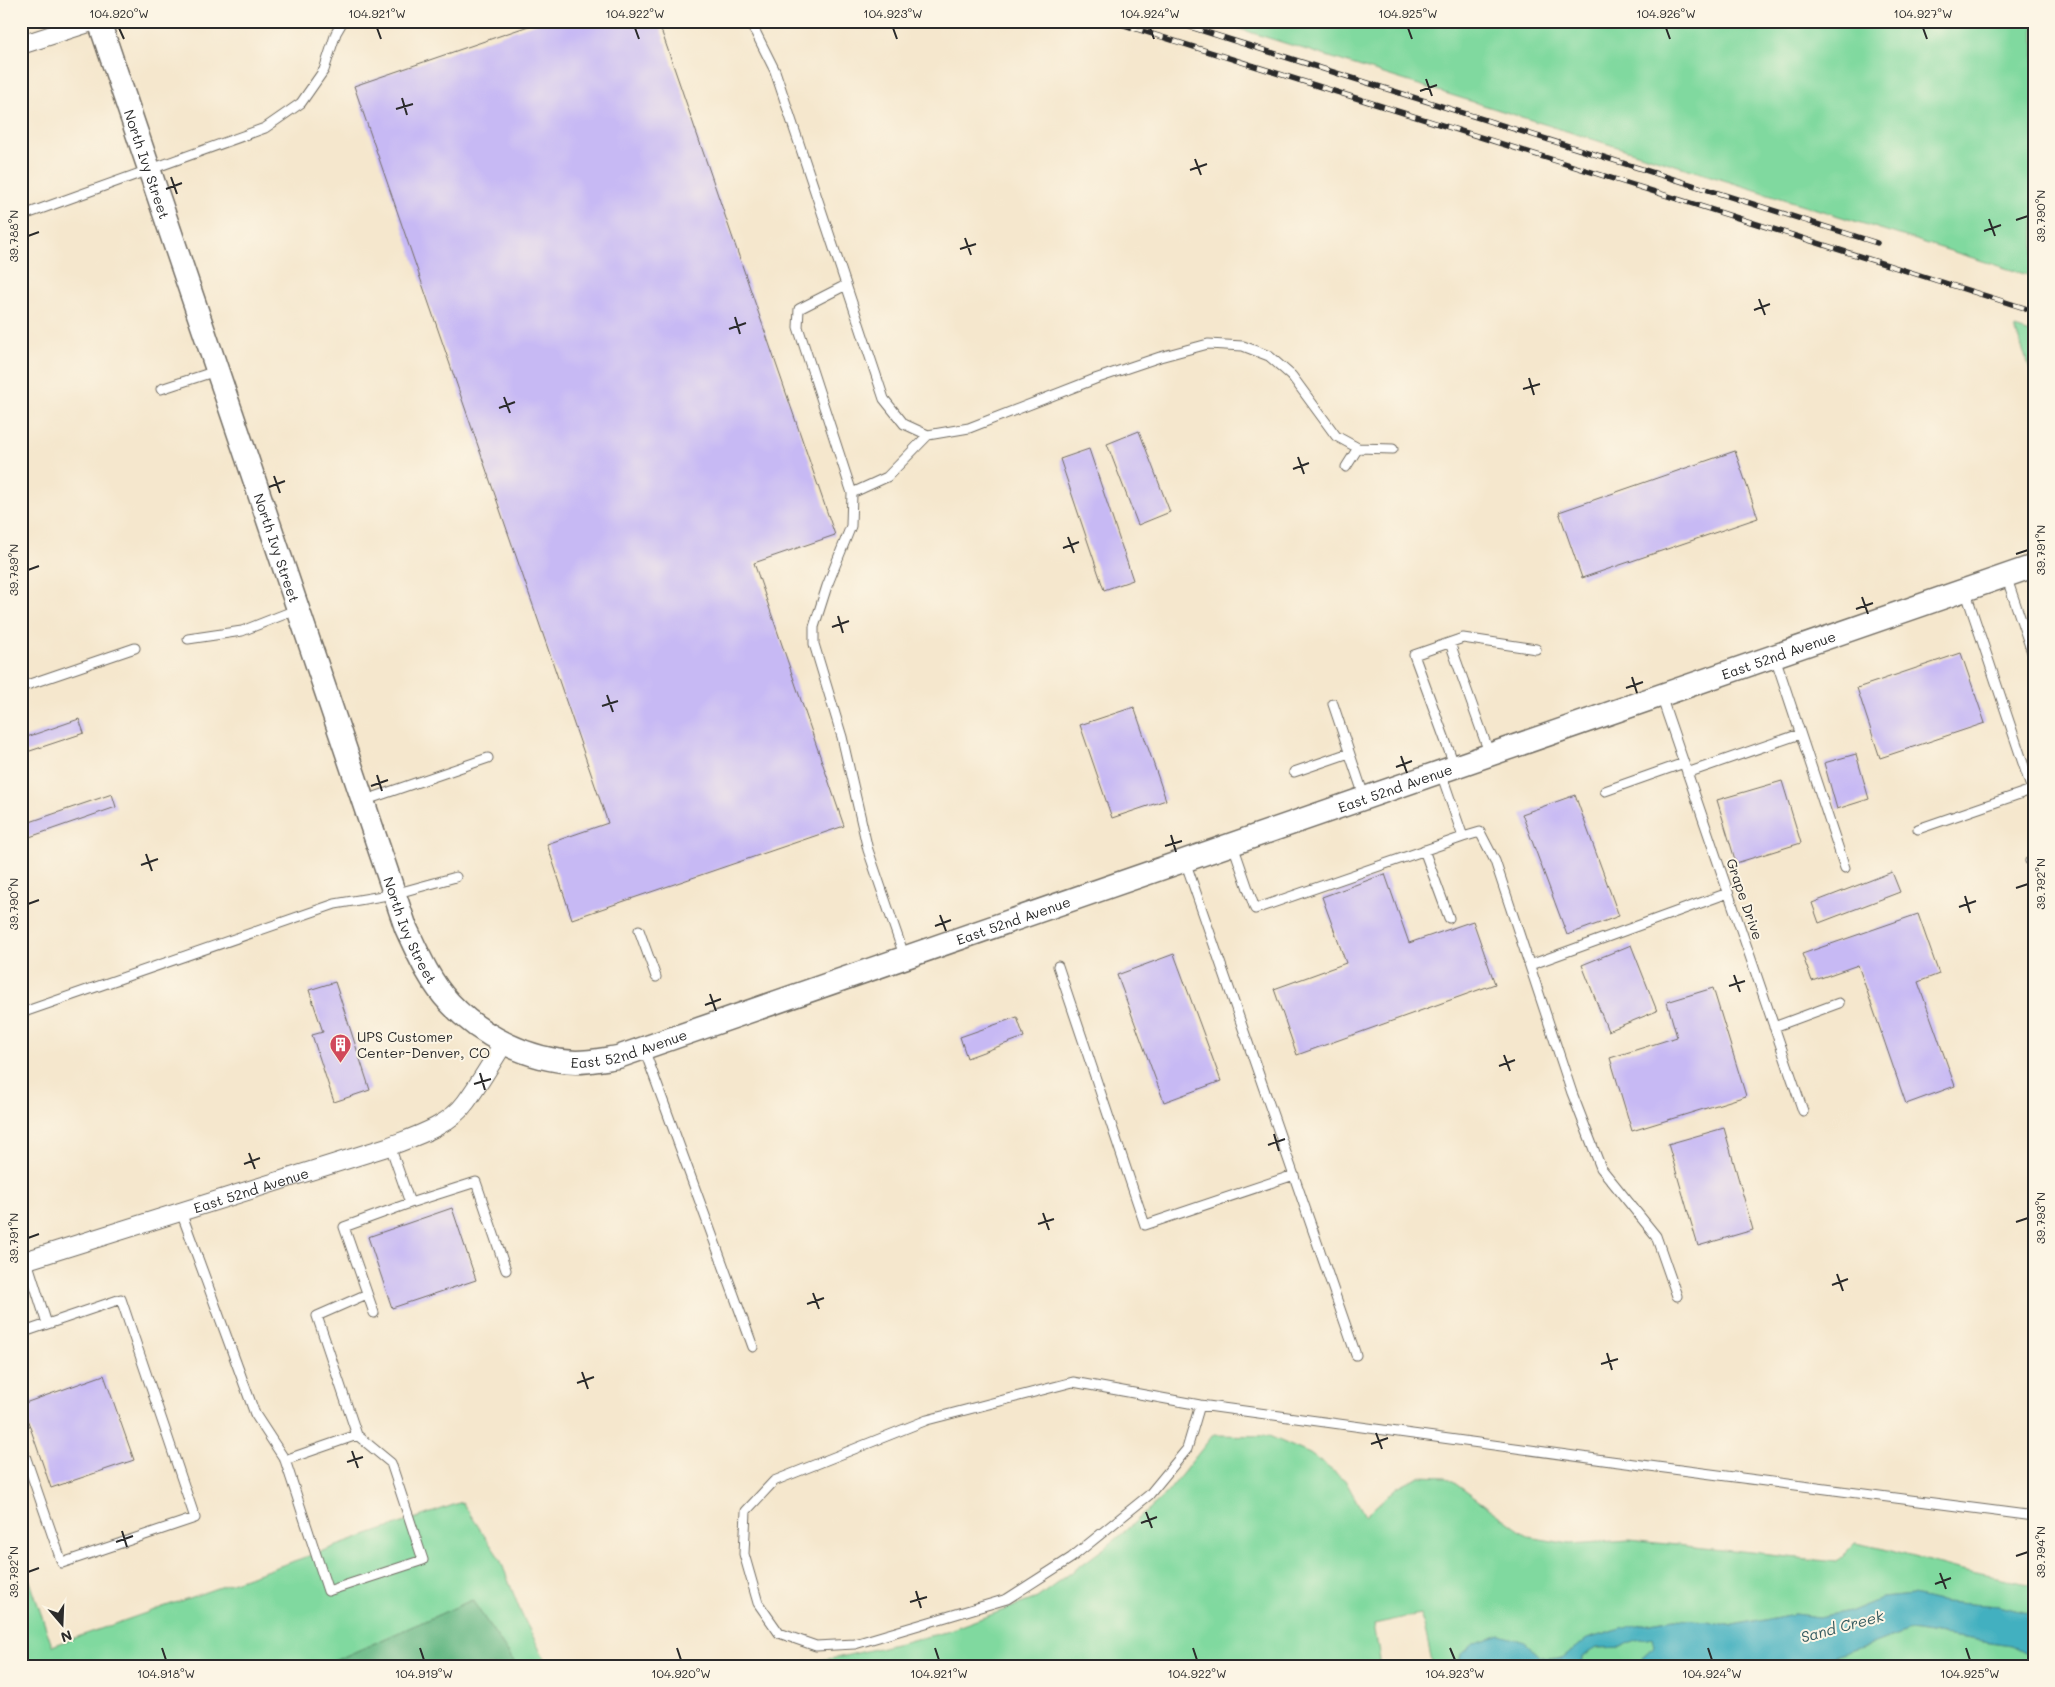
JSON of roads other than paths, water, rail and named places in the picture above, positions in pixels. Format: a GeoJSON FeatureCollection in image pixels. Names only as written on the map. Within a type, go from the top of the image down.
{"type":"FeatureCollection","features":[{"type":"Feature","properties":{"kind":"street"},"geometry":{"type":"LineString","coordinates":[[21,45],[97,21]]}},
{"type":"Feature","properties":{"kind":"street","name":"North Ivy Street"},"geometry":{"type":"LineString","coordinates":[[97,21],[406,928],[425,968],[450,1002],[473,1023],[504,1043]]}},
{"type":"Feature","properties":{"kind":"street","name":"East 52nd Avenue"},"geometry":{"type":"LineString","coordinates":[[24,1262],[390,1146],[430,1130],[450,1118],[466,1103],[504,1043],[540,1056],[576,1062],[618,1058],[2034,566]]}},
{"type":"Feature","properties":{"kind":"lane"},"geometry":{"type":"LineString","coordinates":[[21,216],[265,128],[301,103],[324,70],[336,33],[343,21]]}},
{"type":"Feature","properties":{"kind":"lane"},"geometry":{"type":"LineString","coordinates":[[748,21],[775,71],[884,399],[904,424],[928,435],[969,428],[1095,379],[1160,357],[1208,344],[1243,346],[1269,356],[1292,376],[1336,436],[1358,448],[1394,449]]}},
{"type":"Feature","properties":{"kind":"lane"},"geometry":{"type":"LineString","coordinates":[[846,284],[800,309],[798,327],[852,493],[851,526],[827,586],[814,628],[814,644],[842,737],[868,850],[905,958]]}},
{"type":"Feature","properties":{"kind":"lane"},"geometry":{"type":"LineString","coordinates":[[161,389],[216,371]]}},
{"type":"Feature","properties":{"kind":"lane"},"geometry":{"type":"LineString","coordinates":[[852,493],[887,477],[928,435]]}},
{"type":"Feature","properties":{"kind":"lane"},"geometry":{"type":"LineString","coordinates":[[1346,467],[1358,448]]}},
{"type":"Feature","properties":{"kind":"lane"},"geometry":{"type":"LineString","coordinates":[[2006,576],[2033,655]]}},
{"type":"Feature","properties":{"kind":"lane"},"geometry":{"type":"LineString","coordinates":[[1918,829],[2033,790],[1965,590]]}},
{"type":"Feature","properties":{"kind":"lane"},"geometry":{"type":"LineString","coordinates":[[188,639],[242,631],[298,609]]}},
{"type":"Feature","properties":{"kind":"lane"},"geometry":{"type":"LineString","coordinates":[[1463,837],[1448,770],[1414,655],[1463,638],[1536,649]]}},
{"type":"Feature","properties":{"kind":"lane"},"geometry":{"type":"LineString","coordinates":[[1450,642],[1490,755]]}},
{"type":"Feature","properties":{"kind":"lane"},"geometry":{"type":"LineString","coordinates":[[21,687],[135,648]]}},
{"type":"Feature","properties":{"kind":"lane"},"geometry":{"type":"LineString","coordinates":[[1774,656],[1845,868]]}},
{"type":"Feature","properties":{"kind":"lane","name":"Grape Drive"},"geometry":{"type":"LineString","coordinates":[[1661,696],[1803,1111]]}},
{"type":"Feature","properties":{"kind":"lane"},"geometry":{"type":"LineString","coordinates":[[1333,704],[1365,799]]}},
{"type":"Feature","properties":{"kind":"lane"},"geometry":{"type":"LineString","coordinates":[[1687,773],[1800,734]]}},
{"type":"Feature","properties":{"kind":"lane"},"geometry":{"type":"LineString","coordinates":[[1294,772],[1350,753]]}},
{"type":"Feature","properties":{"kind":"lane"},"geometry":{"type":"LineString","coordinates":[[363,801],[488,758]]}},
{"type":"Feature","properties":{"kind":"lane"},"geometry":{"type":"LineString","coordinates":[[1605,791],[1684,763]]}},
{"type":"Feature","properties":{"kind":"lane"},"geometry":{"type":"LineString","coordinates":[[1233,845],[1255,909],[1480,832],[1495,861],[1572,1093],[1601,1168],[1656,1236],[1677,1296]]}},
{"type":"Feature","properties":{"kind":"lane"},"geometry":{"type":"LineString","coordinates":[[1424,850],[1449,918]]}},
{"type":"Feature","properties":{"kind":"lane"},"geometry":{"type":"LineString","coordinates":[[1185,861],[1356,1355]]}},
{"type":"Feature","properties":{"kind":"lane"},"geometry":{"type":"LineString","coordinates":[[21,1013],[335,904],[394,894],[456,877]]}},
{"type":"Feature","properties":{"kind":"lane"},"geometry":{"type":"LineString","coordinates":[[1530,965],[1728,893]]}},
{"type":"Feature","properties":{"kind":"lane"},"geometry":{"type":"LineString","coordinates":[[639,930],[656,977]]}},
{"type":"Feature","properties":{"kind":"lane"},"geometry":{"type":"LineString","coordinates":[[1058,966],[1145,1225],[1294,1175]]}},
{"type":"Feature","properties":{"kind":"lane"},"geometry":{"type":"LineString","coordinates":[[1774,1027],[1839,1004]]}},
{"type":"Feature","properties":{"kind":"lane"},"geometry":{"type":"LineString","coordinates":[[644,1048],[753,1347]]}},
{"type":"Feature","properties":{"kind":"lane"},"geometry":{"type":"LineString","coordinates":[[390,1146],[410,1203]]}},
{"type":"Feature","properties":{"kind":"lane"},"geometry":{"type":"LineString","coordinates":[[374,1313],[344,1227],[410,1203],[476,1182],[506,1270]]}},
{"type":"Feature","properties":{"kind":"lane"},"geometry":{"type":"LineString","coordinates":[[181,1212],[256,1414],[285,1460],[328,1591],[423,1560],[391,1462],[357,1434],[317,1316],[367,1294]]}},
{"type":"Feature","properties":{"kind":"lane"},"geometry":{"type":"LineString","coordinates":[[24,1262],[47,1324]]}},
{"type":"Feature","properties":{"kind":"lane"},"geometry":{"type":"LineString","coordinates":[[21,1333],[120,1299],[195,1518],[62,1563],[21,1444]]}},
{"type":"Feature","properties":{"kind":"lane"},"geometry":{"type":"LineString","coordinates":[[1200,1404],[1187,1448],[1149,1495],[1071,1558],[1007,1599],[855,1644],[816,1646],[779,1633],[758,1603],[744,1554],[746,1511],[774,1481],[927,1420],[1073,1382],[1200,1404],[1610,1462],[2034,1516]]}},
{"type":"Feature","properties":{"kind":"lane"},"geometry":{"type":"LineString","coordinates":[[285,1460],[357,1434]]}},
{"type":"Feature","properties":{"kind":"water","name":"Sand Creek"},"geometry":{"type":"Polygon","coordinates":[[[1913,1595],[1943,1602],[1998,1606],[2034,1615],[2034,1657],[2011,1645],[1910,1630],[1878,1642],[1805,1664],[1640,1666],[1643,1659],[1654,1646],[1652,1637],[1636,1640],[1621,1647],[1597,1648],[1583,1656],[1582,1666],[1458,1666],[1461,1655],[1475,1643],[1501,1635],[1525,1642],[1541,1657],[1562,1659],[1587,1639],[1632,1626],[1674,1619],[1708,1621],[1733,1626],[1794,1614],[1819,1617],[1850,1611],[1882,1598],[1913,1595]]]}},
{"type":"Feature","properties":{"kind":"railway"},"geometry":{"type":"LineString","coordinates":[[1111,21],[2034,311]]}},
{"type":"Feature","properties":{"kind":"railway"},"geometry":{"type":"LineString","coordinates":[[1171,21],[1877,243]]}},
{"type":"Feature","properties":{"kind":"place","name":"UPS Customer Center-Denver, CO"},"geometry":{"type":"Point","coordinates":[341,1063]}}]}
